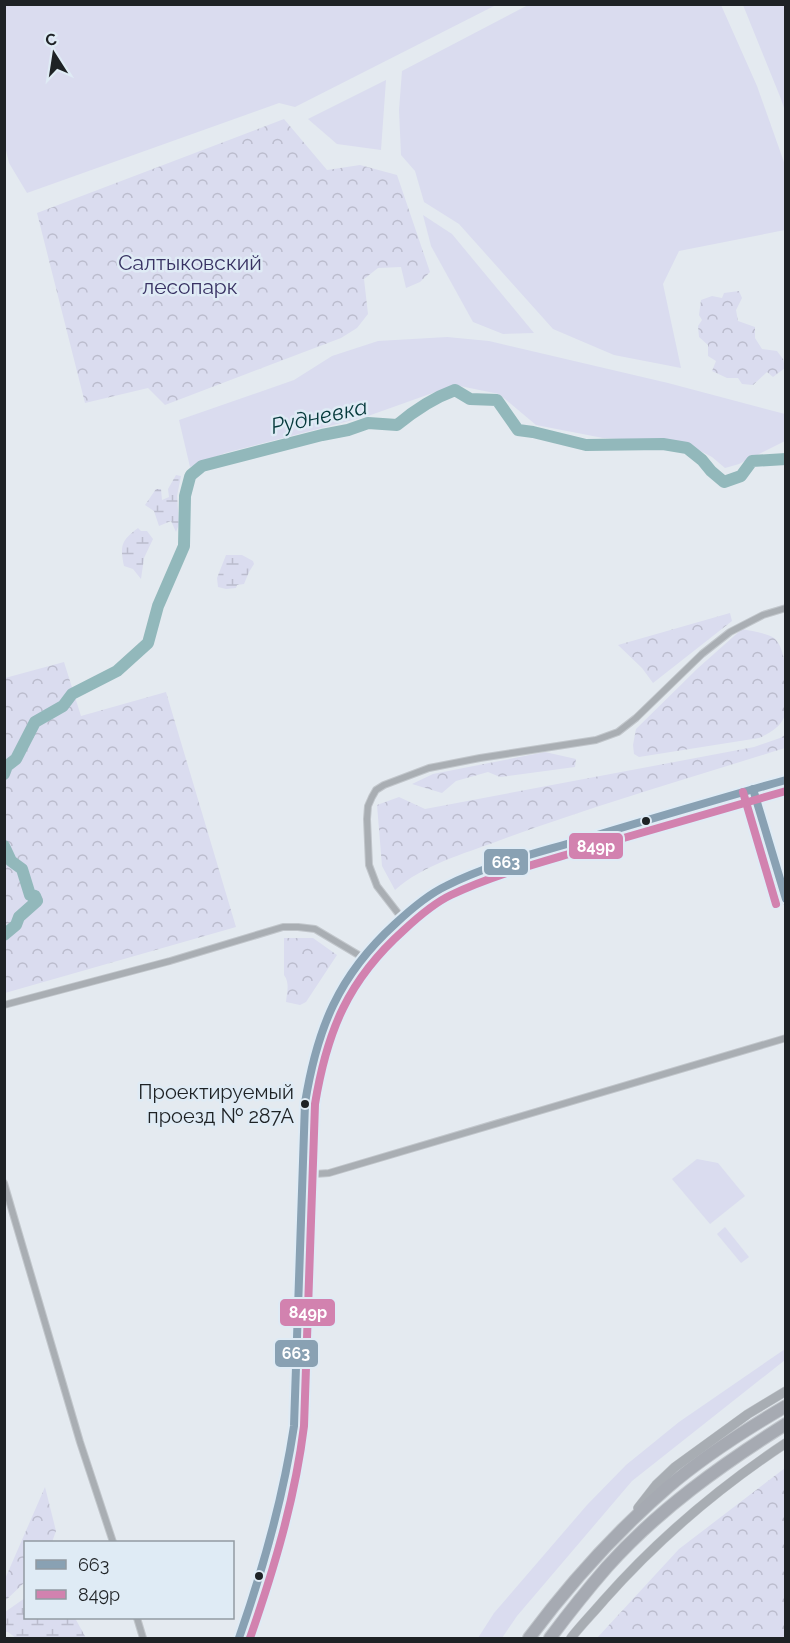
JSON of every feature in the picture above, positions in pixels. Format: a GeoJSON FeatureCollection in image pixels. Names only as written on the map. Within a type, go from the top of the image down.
{"type":"FeatureCollection","features":[{"type":"Feature","properties":{"kind":"highway"},"geometry":{"type":"LineString","coordinates":[[529,1638],[555,1604],[626,1525],[703,1460],[786,1406]]}},
{"type":"Feature","properties":{"kind":"highway"},"geometry":{"type":"LineString","coordinates":[[550,1638],[608,1566],[676,1501],[721,1467],[786,1424]]}},
{"type":"Feature","properties":{"kind":"main road"},"geometry":{"type":"LineString","coordinates":[[626,1525],[656,1485],[675,1467],[748,1414],[786,1391]]}},
{"type":"Feature","properties":{"kind":"main road"},"geometry":{"type":"LineString","coordinates":[[571,1638],[633,1567],[667,1535],[742,1472],[786,1443]]}},
{"type":"Feature","properties":{"kind":"street"},"geometry":{"type":"LineString","coordinates":[[401,918],[376,886],[369,865],[368,806],[376,790],[429,768],[596,740],[618,732],[645,710],[702,654],[730,632],[763,615],[786,608]]}},
{"type":"Feature","properties":{"kind":"street"},"geometry":{"type":"LineString","coordinates":[[239,1638],[277,1519],[290,1460],[294,1426],[305,1103],[312,1056],[334,1000],[344,982],[362,957],[401,918],[442,888],[480,871],[786,780]]}},
{"type":"Feature","properties":{"kind":"street"},"geometry":{"type":"LineString","coordinates":[[753,789],[786,901]]}},
{"type":"Feature","properties":{"kind":"street"},"geometry":{"type":"LineString","coordinates":[[4,1005],[170,961],[283,927],[315,929],[362,957]]}},
{"type":"Feature","properties":{"kind":"street"},"geometry":{"type":"LineString","coordinates":[[302,1175],[329,1173],[786,1038]]}},
{"type":"Feature","properties":{"kind":"street"},"geometry":{"type":"LineString","coordinates":[[4,1183],[80,1442],[112,1541]]}},
{"type":"Feature","properties":{"kind":"street"},"geometry":{"type":"LineString","coordinates":[[138,1619],[143,1638]]}},
{"type":"Feature","properties":{"kind":"green space"},"geometry":{"type":"Polygon","coordinates":[[[4,5],[496,5],[295,107],[279,103],[27,193],[9,163],[5,146],[4,5]]]}},
{"type":"Feature","properties":{"kind":"green space"},"geometry":{"type":"Polygon","coordinates":[[[528,5],[721,5],[757,86],[785,165],[785,230],[679,251],[663,284],[681,368],[614,355],[553,329],[459,224],[424,202],[415,171],[401,155],[399,110],[402,71],[528,5]]]}},
{"type":"Feature","properties":{"kind":"green space"},"geometry":{"type":"Polygon","coordinates":[[[743,5],[785,5],[785,111],[781,99],[743,5]]]}},
{"type":"Feature","properties":{"kind":"green space"},"geometry":{"type":"Polygon","coordinates":[[[386,80],[381,150],[337,144],[308,119],[386,80]]]}},
{"type":"Feature","properties":{"kind":"green space","name":"Салтыковский лесопарк"},"geometry":{"type":"Polygon","coordinates":[[[284,119],[327,170],[360,165],[397,175],[430,272],[420,282],[406,288],[401,267],[378,268],[364,279],[368,314],[357,328],[341,338],[165,405],[148,388],[85,403],[37,213],[284,119]]]}},
{"type":"Feature","properties":{"kind":"green space"},"geometry":{"type":"Polygon","coordinates":[[[423,215],[452,234],[534,333],[503,334],[473,322],[431,246],[423,215]]]}},
{"type":"Feature","properties":{"kind":"green space"},"geometry":{"type":"Polygon","coordinates":[[[739,291],[742,298],[736,310],[738,321],[755,327],[755,338],[762,349],[777,351],[783,359],[785,368],[773,377],[767,372],[753,385],[742,384],[738,378],[727,378],[712,371],[716,361],[708,356],[708,345],[699,337],[698,326],[702,320],[699,315],[701,300],[712,296],[722,298],[724,293],[739,291]]]}},
{"type":"Feature","properties":{"kind":"green space"},"geometry":{"type":"Polygon","coordinates":[[[447,337],[489,341],[668,383],[785,414],[785,441],[739,464],[725,468],[712,457],[685,443],[603,438],[536,425],[499,394],[455,385],[368,416],[225,453],[190,467],[179,420],[294,380],[332,356],[378,341],[447,337]]]}},
{"type":"Feature","properties":{"kind":"green space"},"geometry":{"type":"Polygon","coordinates":[[[176,475],[181,476],[177,496],[179,524],[176,532],[171,521],[159,526],[154,511],[145,505],[156,489],[161,489],[162,500],[169,497],[168,489],[176,475]]]}},
{"type":"Feature","properties":{"kind":"green space"},"geometry":{"type":"Polygon","coordinates":[[[138,528],[141,531],[147,531],[153,539],[144,558],[141,579],[133,569],[124,566],[122,553],[125,540],[138,528]]]}},
{"type":"Feature","properties":{"kind":"green space"},"geometry":{"type":"Polygon","coordinates":[[[226,555],[242,555],[254,564],[244,584],[237,585],[236,588],[218,587],[217,578],[226,555]]]}},
{"type":"Feature","properties":{"kind":"green space"},"geometry":{"type":"Polygon","coordinates":[[[730,613],[732,621],[653,683],[642,668],[618,645],[730,613]]]}},
{"type":"Feature","properties":{"kind":"green space"},"geometry":{"type":"Polygon","coordinates":[[[742,629],[771,636],[779,644],[786,675],[785,715],[781,723],[771,732],[759,738],[639,757],[634,754],[636,729],[698,668],[742,629]]]}},
{"type":"Feature","properties":{"kind":"green space"},"geometry":{"type":"Polygon","coordinates":[[[64,662],[81,716],[166,692],[236,927],[5,993],[5,678],[64,662]]]}},
{"type":"Feature","properties":{"kind":"green space"},"geometry":{"type":"Polygon","coordinates":[[[785,735],[785,748],[534,828],[444,861],[406,881],[395,890],[382,866],[377,805],[399,797],[425,809],[754,747],[785,735]]]}},
{"type":"Feature","properties":{"kind":"green space"},"geometry":{"type":"Polygon","coordinates":[[[545,752],[576,759],[575,767],[500,777],[488,772],[456,781],[442,793],[412,784],[433,774],[545,752]]]}},
{"type":"Feature","properties":{"kind":"green space"},"geometry":{"type":"Polygon","coordinates":[[[284,938],[313,938],[337,955],[306,1002],[300,1005],[286,1002],[288,984],[284,975],[284,938]]]}},
{"type":"Feature","properties":{"kind":"green space"},"geometry":{"type":"Polygon","coordinates":[[[697,1159],[718,1163],[745,1196],[710,1224],[672,1179],[697,1159]]]}},
{"type":"Feature","properties":{"kind":"green space"},"geometry":{"type":"Polygon","coordinates":[[[725,1227],[749,1257],[741,1263],[717,1234],[725,1227]]]}},
{"type":"Feature","properties":{"kind":"green space"},"geometry":{"type":"Polygon","coordinates":[[[785,1349],[785,1360],[632,1481],[517,1616],[502,1638],[478,1638],[494,1613],[587,1505],[626,1465],[679,1422],[785,1349]]]}},
{"type":"Feature","properties":{"kind":"green space"},"geometry":{"type":"Polygon","coordinates":[[[785,1468],[785,1638],[597,1638],[679,1549],[785,1468]]]}},
{"type":"Feature","properties":{"kind":"green space"},"geometry":{"type":"Polygon","coordinates":[[[45,1487],[56,1531],[52,1541],[24,1541],[24,1583],[5,1601],[5,1579],[45,1487]]]}},
{"type":"Feature","properties":{"kind":"green space"},"geometry":{"type":"Polygon","coordinates":[[[24,1599],[24,1619],[76,1619],[86,1638],[16,1638],[5,1632],[5,1612],[24,1599]]]}},
{"type":"Feature","properties":{"kind":"waterway","name":"Рудневка"},"geometry":{"type":"LineString","coordinates":[[4,774],[7,766],[16,759],[35,722],[63,706],[72,694],[117,671],[148,643],[158,606],[184,546],[185,496],[190,477],[202,466],[368,423],[397,425],[424,405],[455,390],[470,399],[497,400],[518,430],[586,445],[663,444],[687,448],[724,482],[741,476],[752,461],[786,459]]}},
{"type":"Feature","properties":{"kind":"waterway","name":"Рудневка"},"geometry":{"type":"LineString","coordinates":[[4,846],[11,861],[22,869],[30,895],[35,896],[37,901],[4,935]]}},
{"type":"Feature","properties":{"kind":"transit line","name":"663"},"geometry":{"type":"LineString","coordinates":[[239,1638],[271,1534],[294,1426],[305,1103],[316,1051],[333,1005],[345,984],[375,944],[401,919],[432,894],[462,878],[514,860],[786,780]]}},
{"type":"Feature","properties":{"kind":"transit line","name":"663"},"geometry":{"type":"LineString","coordinates":[[753,789],[786,899]]}},
{"type":"Feature","properties":{"kind":"transit line","name":"849р"},"geometry":{"type":"LineString","coordinates":[[250,1638],[283,1534],[304,1426],[315,1104],[326,1053],[343,1008],[354,988],[368,968],[404,930],[432,906],[451,895],[519,869],[786,791]]}},
{"type":"Feature","properties":{"kind":"transit line","name":"849р"},"geometry":{"type":"LineString","coordinates":[[743,792],[776,904]]}},
{"type":"Feature","properties":{"kind":"place","name":"Проектируемый проезд № 287А"},"geometry":{"type":"Point","coordinates":[305,1104]}}]}
